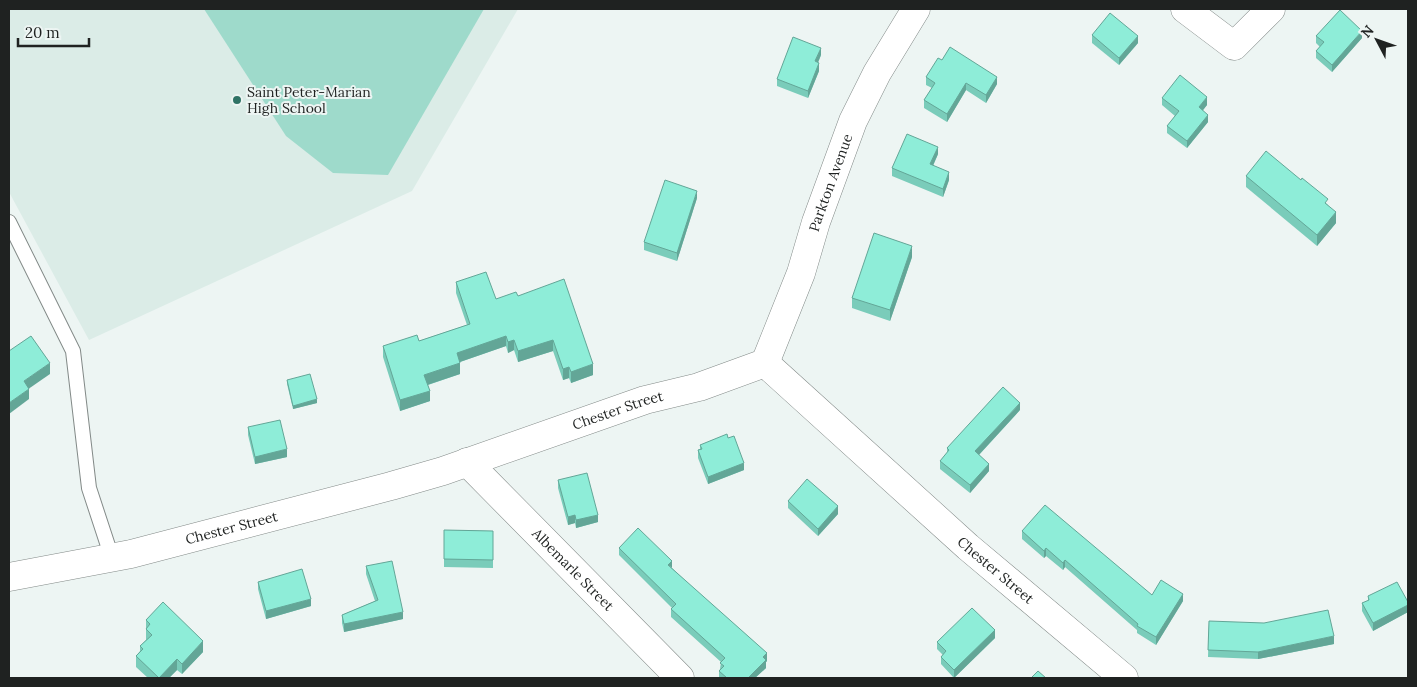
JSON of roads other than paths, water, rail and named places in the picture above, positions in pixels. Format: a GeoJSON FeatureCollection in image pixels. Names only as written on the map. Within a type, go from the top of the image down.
{"type":"FeatureCollection","features":[{"type":"Feature","properties":{"kind":"street","name":"Parkton Avenue"},"geometry":{"type":"LineString","coordinates":[[765,363],[801,273],[816,222],[853,121],[877,73],[916,9]]}},
{"type":"Feature","properties":{"kind":"street"},"geometry":{"type":"LineString","coordinates":[[1185,9],[1234,46],[1271,9]]}},
{"type":"Feature","properties":{"kind":"street","name":"Chester Street"},"geometry":{"type":"LineString","coordinates":[[9,577],[112,558],[244,526],[426,476],[645,400],[698,386],[765,363],[968,547],[1124,678]]}},
{"type":"Feature","properties":{"kind":"street","name":"Albemarle Street"},"geometry":{"type":"LineString","coordinates":[[467,462],[680,678]]}},
{"type":"Feature","properties":{"kind":"lane"},"geometry":{"type":"LineString","coordinates":[[9,222],[73,351],[89,488],[112,558]]}},
{"type":"Feature","properties":{"kind":"place","name":"Saint Peter-Marian High School"},"geometry":{"type":"Point","coordinates":[237,100]}}]}
